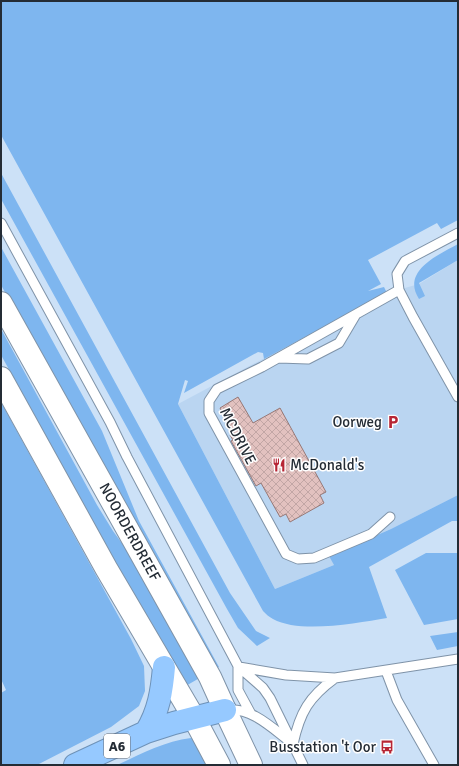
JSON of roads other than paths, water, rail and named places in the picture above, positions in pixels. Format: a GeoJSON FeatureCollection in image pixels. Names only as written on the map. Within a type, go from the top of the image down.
{"type":"FeatureCollection","features":[{"type":"Feature","properties":{"kind":"highway"},"geometry":{"type":"LineString","coordinates":[[146,732],[154,718],[161,695],[164,667]]}},
{"type":"Feature","properties":{"kind":"highway","name":"A6"},"geometry":{"type":"LineString","coordinates":[[75,765],[146,732],[224,710]]}},
{"type":"Feature","properties":{"kind":"street","name":"NOORDERDREEF"},"geometry":{"type":"LineString","coordinates":[[1,302],[203,663],[251,765]]}},
{"type":"Feature","properties":{"kind":"street"},"geometry":{"type":"LineString","coordinates":[[1,378],[106,568],[194,718],[219,765]]}},
{"type":"Feature","properties":{"kind":"lane"},"geometry":{"type":"LineString","coordinates":[[1,223],[110,422],[126,457],[238,666],[263,688],[270,698],[303,765]]}},
{"type":"Feature","properties":{"kind":"lane"},"geometry":{"type":"LineString","coordinates":[[458,233],[405,261],[397,274],[399,290],[458,397]]}},
{"type":"Feature","properties":{"kind":"lane","name":"MCDRIVE"},"geometry":{"type":"LineString","coordinates":[[390,517],[371,534],[314,558],[298,559],[286,554],[208,413],[209,401],[217,389],[278,358],[399,290]]}},
{"type":"Feature","properties":{"kind":"lane"},"geometry":{"type":"LineString","coordinates":[[278,358],[308,359],[339,343],[355,314]]}},
{"type":"Feature","properties":{"kind":"lane"},"geometry":{"type":"LineString","coordinates":[[238,666],[286,676],[335,678],[458,659]]}},
{"type":"Feature","properties":{"kind":"lane"},"geometry":{"type":"LineString","coordinates":[[238,666],[238,690],[251,714]]}},
{"type":"Feature","properties":{"kind":"lane"},"geometry":{"type":"LineString","coordinates":[[386,671],[397,700],[433,765]]}},
{"type":"Feature","properties":{"kind":"lane"},"geometry":{"type":"LineString","coordinates":[[293,744],[297,724],[303,712],[318,691],[335,678]]}},
{"type":"Feature","properties":{"kind":"lane"},"geometry":{"type":"LineString","coordinates":[[224,710],[234,709],[251,714],[293,744]]}},
{"type":"Feature","properties":{"kind":"place","name":"Oorweg"},"geometry":{"type":"Point","coordinates":[393,422]}},
{"type":"Feature","properties":{"kind":"place","name":"McDonald's"},"geometry":{"type":"Point","coordinates":[279,465]}},
{"type":"Feature","properties":{"kind":"place","name":"Busstation 't Oor"},"geometry":{"type":"Point","coordinates":[387,747]}}]}
